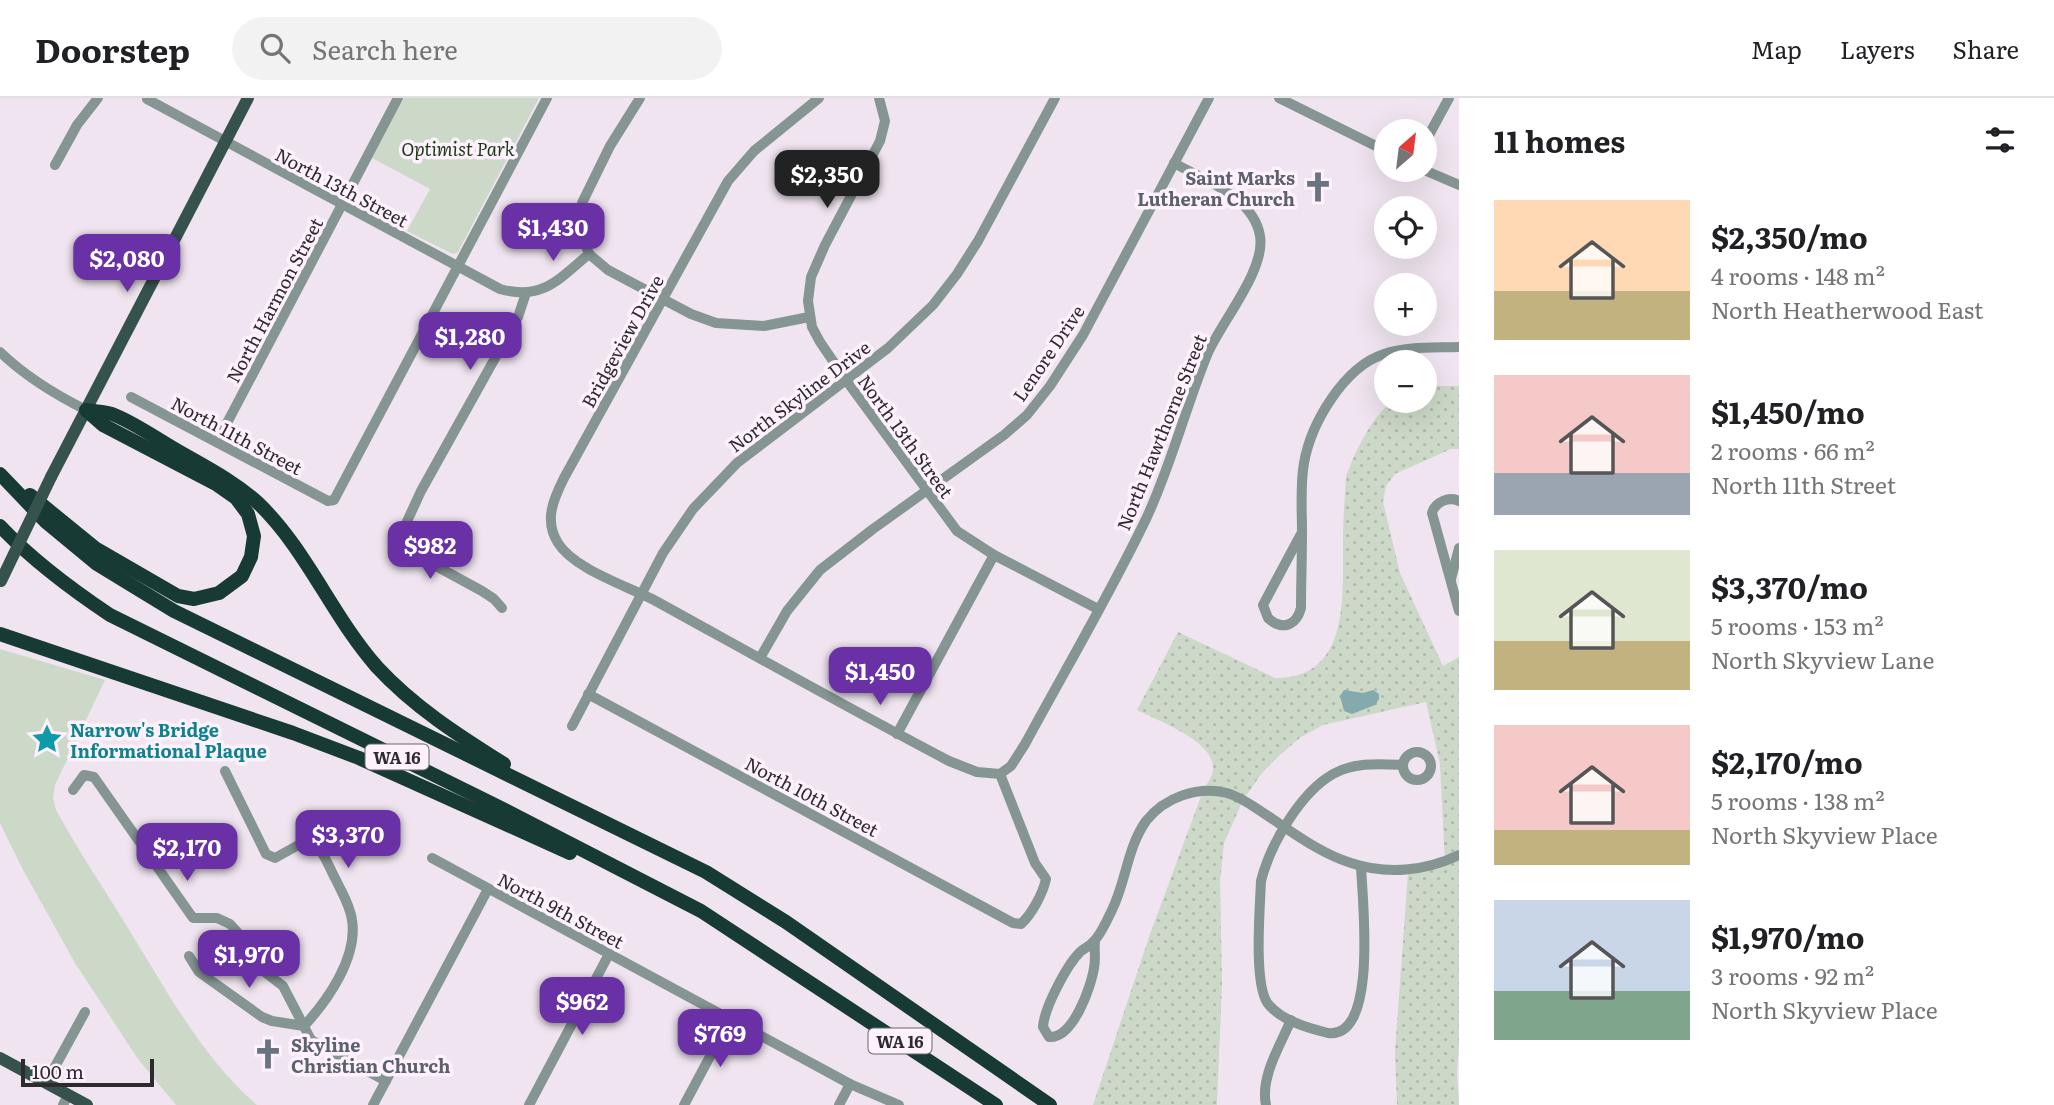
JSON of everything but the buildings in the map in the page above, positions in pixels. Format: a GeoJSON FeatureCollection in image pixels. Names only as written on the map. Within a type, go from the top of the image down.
{"type":"FeatureCollection","features":[{"type":"Feature","properties":{"kind":"highway"},"geometry":{"type":"LineString","coordinates":[[0,472],[95,548],[178,596],[194,599],[219,593],[242,576],[251,557],[254,536],[248,514],[236,498],[216,484],[103,425],[86,410]]}},
{"type":"Feature","properties":{"kind":"highway"},"geometry":{"type":"LineString","coordinates":[[86,410],[112,414],[238,486],[275,521],[353,638],[403,693],[453,733],[574,807]]}},
{"type":"Feature","properties":{"kind":"highway","name":"WA 16"},"geometry":{"type":"LineString","coordinates":[[0,472],[44,521],[97,564],[173,611],[706,872],[786,922],[1050,1105]]}},
{"type":"Feature","properties":{"kind":"highway","name":"WA 16"},"geometry":{"type":"LineString","coordinates":[[0,526],[23,551],[110,615],[657,887],[740,934],[996,1105]]}},
{"type":"Feature","properties":{"kind":"highway"},"geometry":{"type":"LineString","coordinates":[[0,634],[293,733],[408,778],[661,896],[803,978]]}},
{"type":"Feature","properties":{"kind":"main road"},"geometry":{"type":"LineString","coordinates":[[1,582],[57,466],[248,98]]}},
{"type":"Feature","properties":{"kind":"main road"},"geometry":{"type":"LineString","coordinates":[[0,1058],[46,1083],[66,1100],[87,1105]]}},
{"type":"Feature","properties":{"kind":"street"},"geometry":{"type":"LineString","coordinates":[[55,165],[77,125],[98,98]]}},
{"type":"Feature","properties":{"kind":"street","name":"North Harmon Street"},"geometry":{"type":"LineString","coordinates":[[217,442],[398,98]]}},
{"type":"Feature","properties":{"kind":"street"},"geometry":{"type":"LineString","coordinates":[[457,267],[547,98]]}},
{"type":"Feature","properties":{"kind":"street"},"geometry":{"type":"LineString","coordinates":[[640,98],[610,146],[582,203],[579,228],[589,254],[608,270],[691,314],[726,325],[764,326],[809,317],[809,287],[816,264],[882,136],[885,121],[879,98]]}},
{"type":"Feature","properties":{"kind":"street","name":"Bridgeview Drive"},"geometry":{"type":"LineString","coordinates":[[641,593],[571,557],[557,542],[550,517],[555,495],[733,173],[754,151],[819,98]]}},
{"type":"Feature","properties":{"kind":"street","name":"North Skyline Drive"},"geometry":{"type":"LineString","coordinates":[[572,726],[641,593],[673,537],[693,509],[716,484],[770,436],[903,336],[933,304],[978,241],[1055,98]]}},
{"type":"Feature","properties":{"kind":"street","name":"Lenore Drive"},"geometry":{"type":"LineString","coordinates":[[760,658],[787,611],[813,577],[837,555],[1004,435],[1027,415],[1050,386],[1083,335],[1209,98]]}},
{"type":"Feature","properties":{"kind":"street"},"geometry":{"type":"LineString","coordinates":[[1279,98],[1374,145]]}},
{"type":"Feature","properties":{"kind":"street"},"geometry":{"type":"LineString","coordinates":[[1437,120],[1449,98]]}},
{"type":"Feature","properties":{"kind":"street","name":"North 13th Street"},"geometry":{"type":"LineString","coordinates":[[147,99],[457,267],[500,289],[526,293]]}},
{"type":"Feature","properties":{"kind":"street","name":"North Hawthorne Street"},"geometry":{"type":"LineString","coordinates":[[1000,774],[1011,766],[1025,744],[1146,518],[1172,457],[1208,354],[1256,267],[1261,251],[1257,224],[1242,204],[1225,191],[1174,163]]}},
{"type":"Feature","properties":{"kind":"street"},"geometry":{"type":"LineString","coordinates":[[1437,176],[1459,185]]}},
{"type":"Feature","properties":{"kind":"street"},"geometry":{"type":"LineString","coordinates":[[502,608],[494,599],[401,547],[398,541],[421,491],[522,309],[526,293],[552,284],[589,254]]}},
{"type":"Feature","properties":{"kind":"street","name":"North 11th Street"},"geometry":{"type":"LineString","coordinates":[[131,397],[328,501],[334,500],[457,267]]}},
{"type":"Feature","properties":{"kind":"street","name":"North 13th Street"},"geometry":{"type":"LineString","coordinates":[[809,317],[820,342],[846,380],[957,531],[994,555],[1098,609]]}},
{"type":"Feature","properties":{"kind":"street"},"geometry":{"type":"LineString","coordinates":[[1302,533],[1263,605],[1268,618],[1280,625],[1287,626],[1295,621],[1301,608],[1302,533],[1302,474],[1306,453],[1320,422],[1343,383],[1366,361],[1381,355],[1394,351],[1459,347]]}},
{"type":"Feature","properties":{"kind":"street"},"geometry":{"type":"LineString","coordinates":[[0,352],[51,393],[86,410]]}},
{"type":"Feature","properties":{"kind":"street"},"geometry":{"type":"LineString","coordinates":[[1459,501],[1445,501],[1435,506],[1432,513],[1459,611]]}},
{"type":"Feature","properties":{"kind":"street"},"geometry":{"type":"LineString","coordinates":[[1451,579],[1459,548]]}},
{"type":"Feature","properties":{"kind":"street"},"geometry":{"type":"LineString","coordinates":[[897,734],[994,555]]}},
{"type":"Feature","properties":{"kind":"street"},"geometry":{"type":"LineString","coordinates":[[641,593],[897,734],[969,770],[1000,774]]}},
{"type":"Feature","properties":{"kind":"street","name":"North 10th Street"},"geometry":{"type":"LineString","coordinates":[[588,694],[1000,916],[1021,924],[1031,912],[1044,887],[1045,879],[1032,857],[1000,774]]}},
{"type":"Feature","properties":{"kind":"street"},"geometry":{"type":"LineString","coordinates":[[1361,866],[1363,987],[1355,1013],[1346,1028],[1333,1034],[1291,1020],[1276,1012],[1265,999],[1260,973],[1261,881],[1285,827],[1302,802],[1333,774],[1361,765],[1403,765]]}},
{"type":"Feature","properties":{"kind":"street"},"geometry":{"type":"LineString","coordinates":[[225,771],[266,854],[275,858],[302,843],[314,842],[321,851],[350,912],[353,930],[347,958],[318,1010],[304,1026]]}},
{"type":"Feature","properties":{"kind":"street"},"geometry":{"type":"LineString","coordinates":[[73,790],[83,776],[87,774],[94,777],[193,918],[220,919],[237,931],[248,944],[260,967],[283,986],[311,1040],[386,1081]]}},
{"type":"Feature","properties":{"kind":"street"},"geometry":{"type":"LineString","coordinates":[[1095,941],[1093,974],[1080,1009],[1066,1030],[1049,1037],[1043,1027],[1049,1007],[1075,958],[1095,941],[1115,904],[1140,832],[1149,818],[1164,804],[1194,792],[1226,793],[1243,800],[1319,850],[1361,866],[1407,870],[1439,865],[1459,855]]}},
{"type":"Feature","properties":{"kind":"street","name":"North 9th Street"},"geometry":{"type":"LineString","coordinates":[[432,858],[850,1084],[899,1105]]}},
{"type":"Feature","properties":{"kind":"street"},"geometry":{"type":"LineString","coordinates":[[373,1105],[488,889]]}},
{"type":"Feature","properties":{"kind":"street"},"geometry":{"type":"LineString","coordinates":[[528,1105],[609,954]]}},
{"type":"Feature","properties":{"kind":"street"},"geometry":{"type":"LineString","coordinates":[[189,956],[199,972],[262,1017],[304,1026]]}},
{"type":"Feature","properties":{"kind":"street"},"geometry":{"type":"LineString","coordinates":[[46,1083],[85,1012]]}},
{"type":"Feature","properties":{"kind":"street"},"geometry":{"type":"LineString","coordinates":[[684,1105],[730,1019]]}},
{"type":"Feature","properties":{"kind":"street"},"geometry":{"type":"LineString","coordinates":[[1266,1105],[1264,1089],[1291,1020]]}},
{"type":"Feature","properties":{"kind":"street"},"geometry":{"type":"LineString","coordinates":[[839,1105],[850,1084]]}},
{"type":"Feature","properties":{"kind":"green space","name":"Optimist Park"},"geometry":{"type":"Polygon","coordinates":[[[404,98],[539,98],[458,252],[453,254],[407,231],[430,189],[372,158],[404,98]]]}},
{"type":"Feature","properties":{"kind":"green space"},"geometry":{"type":"Polygon","coordinates":[[[1437,386],[1459,386],[1459,449],[1451,449],[1395,474],[1386,486],[1383,502],[1400,573],[1443,666],[1459,657],[1459,1105],[1397,1105],[1395,1051],[1408,873],[1445,864],[1440,764],[1426,702],[1323,725],[1301,737],[1281,754],[1262,773],[1243,800],[1224,843],[1220,882],[1222,982],[1217,1105],[1093,1105],[1149,937],[1213,770],[1211,760],[1196,741],[1137,710],[1178,632],[1275,678],[1300,674],[1318,664],[1331,648],[1342,605],[1346,477],[1373,422],[1380,413],[1437,413],[1437,386]]]}},
{"type":"Feature","properties":{"kind":"green space"},"geometry":{"type":"Polygon","coordinates":[[[0,649],[105,680],[55,785],[53,798],[56,810],[186,1022],[219,1066],[257,1105],[176,1105],[138,1059],[75,963],[0,823],[0,649]]]}},
{"type":"Feature","properties":{"kind":"water"},"geometry":{"type":"Polygon","coordinates":[[[1344,690],[1363,693],[1373,690],[1379,694],[1379,699],[1375,705],[1352,714],[1344,711],[1340,696],[1344,690]]]}},
{"type":"Feature","properties":{"kind":"place","name":"Saint Marks Lutheran Church"},"geometry":{"type":"Point","coordinates":[1318,187]}},
{"type":"Feature","properties":{"kind":"place","name":"Narrow's Bridge Informational Plaque"},"geometry":{"type":"Point","coordinates":[47,739]}},
{"type":"Feature","properties":{"kind":"place","name":"Skyline Christian Church"},"geometry":{"type":"Point","coordinates":[268,1054]}}]}
